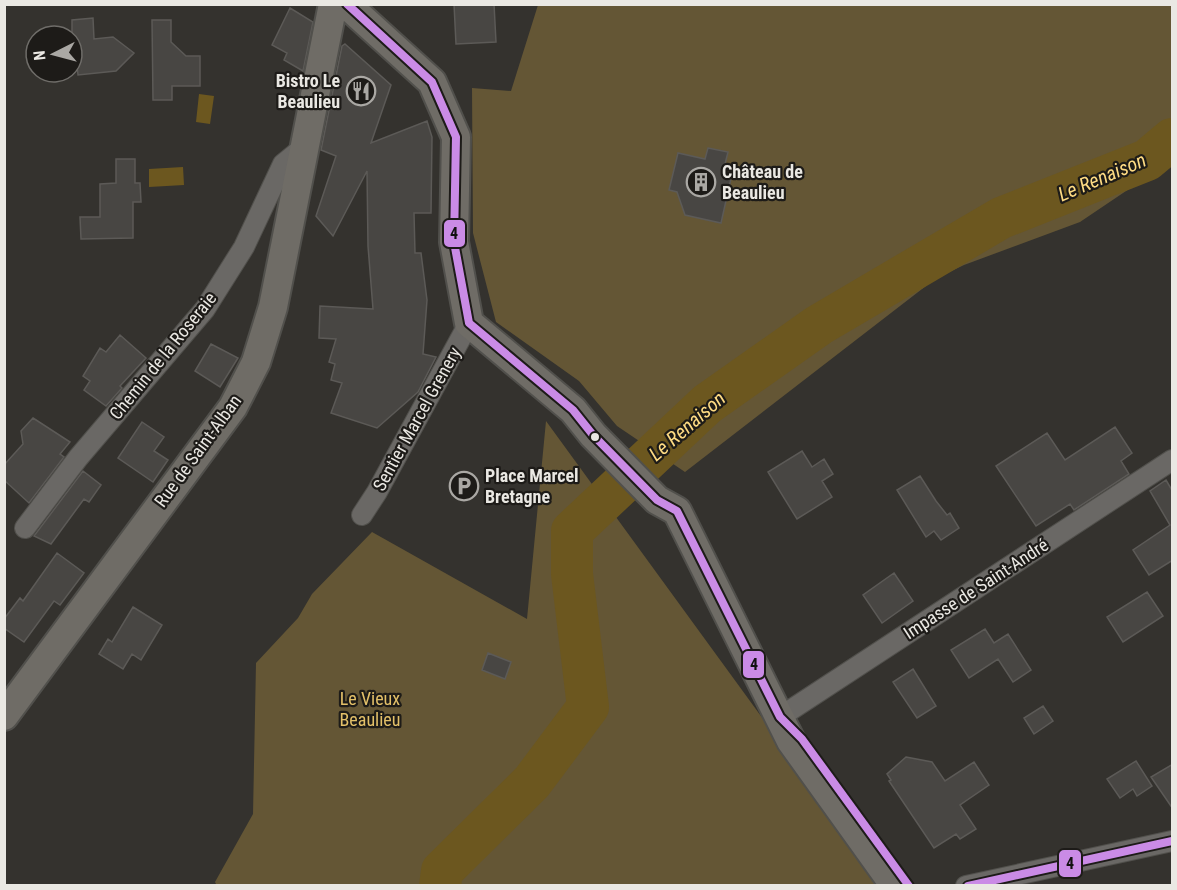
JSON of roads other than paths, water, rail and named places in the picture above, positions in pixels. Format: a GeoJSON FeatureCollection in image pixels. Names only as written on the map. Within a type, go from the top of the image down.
{"type":"FeatureCollection","features":[{"type":"Feature","properties":{"kind":"street","name":"Rue de Saint-Alban"},"geometry":{"type":"LineString","coordinates":[[4,716],[233,407],[256,362],[273,307],[333,4]]}},
{"type":"Feature","properties":{"kind":"street"},"geometry":{"type":"LineString","coordinates":[[346,4],[432,82],[456,137],[454,242],[470,323],[573,410],[593,435],[657,500],[677,511],[791,741],[895,885]]}},
{"type":"Feature","properties":{"kind":"street","name":"Chemin de la Roseraie"},"geometry":{"type":"LineString","coordinates":[[25,528],[78,458],[205,309],[244,247],[283,164],[305,146]]}},
{"type":"Feature","properties":{"kind":"street","name":"Sentier Marcel Grenery"},"geometry":{"type":"LineString","coordinates":[[362,515],[470,323]]}},
{"type":"Feature","properties":{"kind":"street","name":"Impasse de Saint-André"},"geometry":{"type":"LineString","coordinates":[[780,717],[1173,460]]}},
{"type":"Feature","properties":{"kind":"street"},"geometry":{"type":"LineString","coordinates":[[780,717],[802,739],[909,885]]}},
{"type":"Feature","properties":{"kind":"street"},"geometry":{"type":"LineString","coordinates":[[966,885],[1173,841]]}},
{"type":"Feature","properties":{"kind":"waterway","name":"Le Renaison"},"geometry":{"type":"LineString","coordinates":[[440,886],[442,871],[532,782],[588,707],[572,574],[572,531],[707,404],[819,325],[1001,218],[1147,160],[1172,139]]}},
{"type":"Feature","properties":{"kind":"place","name":"Bistro Le Beaulieu"},"geometry":{"type":"Point","coordinates":[361,91]}},
{"type":"Feature","properties":{"kind":"place","name":"Château de Beaulieu"},"geometry":{"type":"Point","coordinates":[701,182]}},
{"type":"Feature","properties":{"kind":"place","name":"Place Marcel Bretagne"},"geometry":{"type":"Point","coordinates":[464,486]}},
{"type":"Feature","properties":{"kind":"park label","name":"Le Vieux Beaulieu"},"geometry":{"type":"Point","coordinates":[370,709]}}]}
